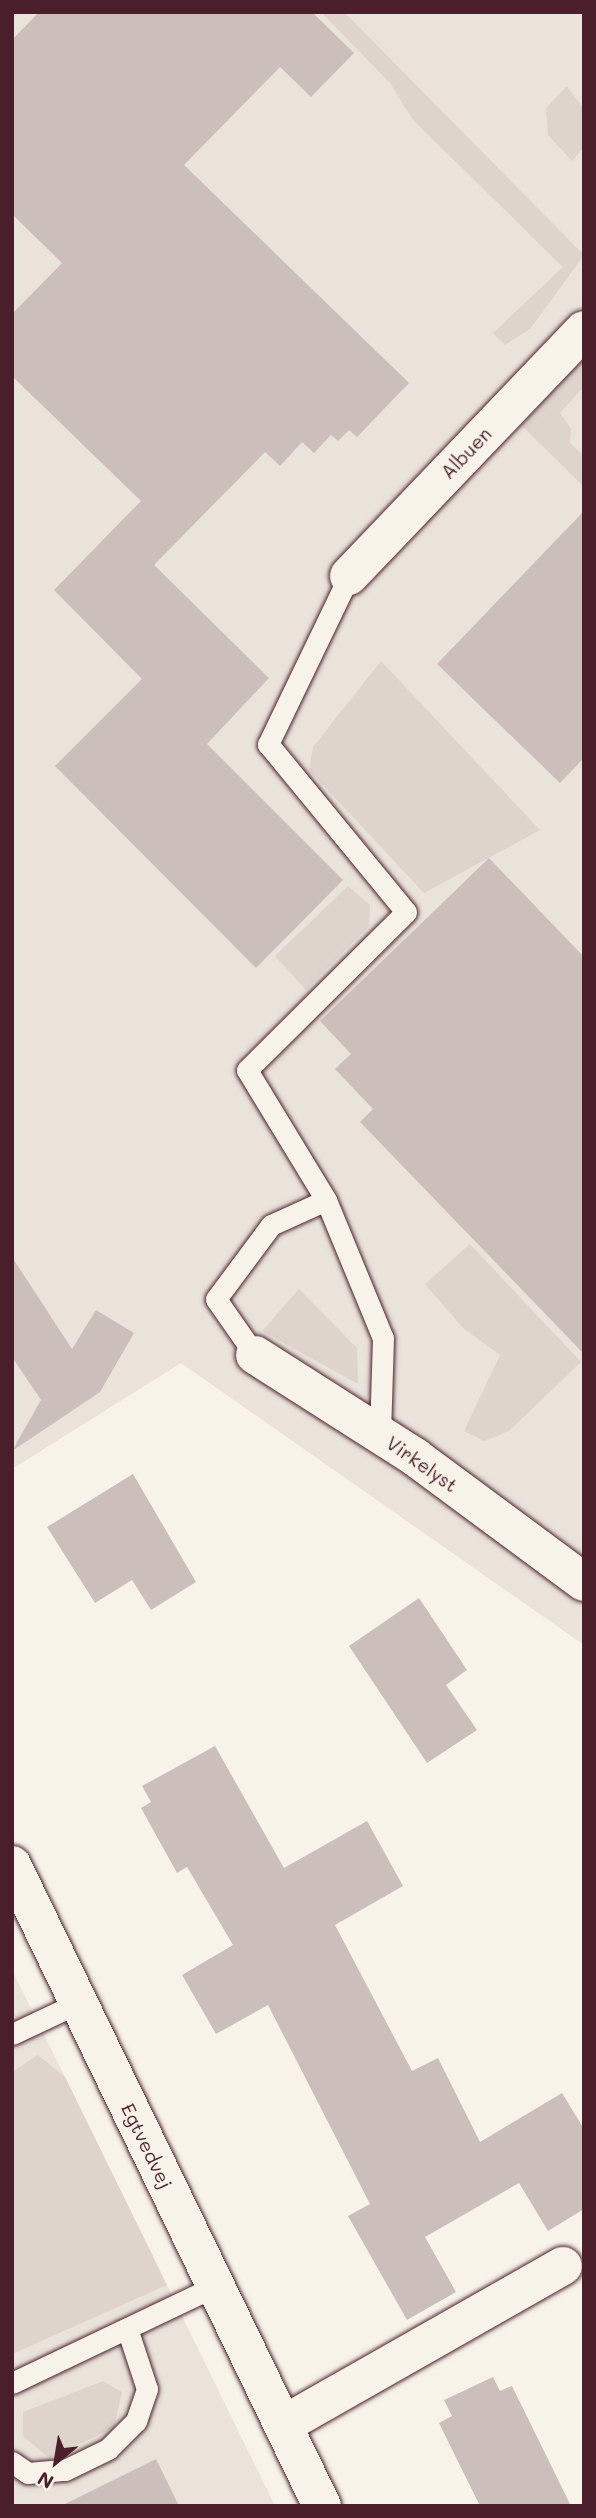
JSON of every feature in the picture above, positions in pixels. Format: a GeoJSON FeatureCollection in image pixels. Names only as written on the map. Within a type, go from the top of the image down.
{"type":"FeatureCollection","features":[{"type":"Feature","properties":{"kind":"street","name":"Albuen"},"geometry":{"type":"LineString","coordinates":[[349,576],[584,330]]}},
{"type":"Feature","properties":{"kind":"street","name":"Virkelyst"},"geometry":{"type":"LineString","coordinates":[[255,1354],[380,1435],[584,1582]]}},
{"type":"Feature","properties":{"kind":"street","name":"Egtvedvej"},"geometry":{"type":"LineString","coordinates":[[12,1866],[322,2506]]}},
{"type":"Feature","properties":{"kind":"street"},"geometry":{"type":"LineString","coordinates":[[283,2425],[563,2266]]}},
{"type":"Feature","properties":{"kind":"lane"},"geometry":{"type":"LineString","coordinates":[[349,576],[268,744],[407,912],[247,1070],[326,1200],[383,1338],[380,1435]]}},
{"type":"Feature","properties":{"kind":"lane"},"geometry":{"type":"LineString","coordinates":[[255,1354],[216,1299],[271,1225],[326,1200]]}},
{"type":"Feature","properties":{"kind":"lane"},"geometry":{"type":"LineString","coordinates":[[12,2034],[78,2003]]}},
{"type":"Feature","properties":{"kind":"lane"},"geometry":{"type":"LineString","coordinates":[[12,2384],[215,2286]]}},
{"type":"Feature","properties":{"kind":"lane"},"geometry":{"type":"LineString","coordinates":[[12,2462],[28,2473],[65,2470],[108,2449],[136,2421],[147,2389],[127,2328]]}},
{"type":"Feature","properties":{"kind":"shaded area"},"geometry":{"type":"Polygon","coordinates":[[[12,12],[584,12],[584,1645],[181,1363],[12,1469],[12,12]]]}},
{"type":"Feature","properties":{"kind":"shaded area"},"geometry":{"type":"Polygon","coordinates":[[[321,12],[344,12],[584,255],[531,328],[505,345],[493,333],[563,267],[413,120],[390,83],[321,12]]]}},
{"type":"Feature","properties":{"kind":"shaded area"},"geometry":{"type":"Polygon","coordinates":[[[567,86],[584,109],[584,147],[572,161],[548,135],[546,108],[567,86]]]}},
{"type":"Feature","properties":{"kind":"shaded area"},"geometry":{"type":"Polygon","coordinates":[[[584,359],[584,386],[560,413],[571,429],[570,443],[584,456],[584,487],[521,425],[584,359]]]}},
{"type":"Feature","properties":{"kind":"shaded area"},"geometry":{"type":"Polygon","coordinates":[[[381,661],[540,830],[424,893],[309,770],[313,747],[381,661]]]}},
{"type":"Feature","properties":{"kind":"shaded area"},"geometry":{"type":"Polygon","coordinates":[[[348,886],[370,905],[369,926],[306,990],[275,956],[348,886]]]}},
{"type":"Feature","properties":{"kind":"shaded area"},"geometry":{"type":"Polygon","coordinates":[[[470,1244],[581,1362],[509,1431],[484,1441],[464,1431],[500,1355],[463,1328],[425,1284],[470,1244]]]}},
{"type":"Feature","properties":{"kind":"shaded area"},"geometry":{"type":"Polygon","coordinates":[[[299,1289],[357,1348],[358,1384],[262,1331],[299,1289]]]}},
{"type":"Feature","properties":{"kind":"shaded area"},"geometry":{"type":"Polygon","coordinates":[[[12,1970],[65,2077],[275,2506],[12,2506],[12,1970]]]}},
{"type":"Feature","properties":{"kind":"shaded area"},"geometry":{"type":"Polygon","coordinates":[[[38,2055],[65,2077],[167,2285],[12,2354],[12,2072],[38,2055]]]}},
{"type":"Feature","properties":{"kind":"shaded area"},"geometry":{"type":"Polygon","coordinates":[[[103,2381],[122,2392],[114,2428],[49,2458],[23,2436],[23,2412],[103,2381]]]}},
{"type":"Feature","properties":{"kind":"building"},"geometry":{"type":"Polygon","coordinates":[[[39,12],[312,12],[354,53],[311,97],[280,67],[184,165],[409,383],[357,437],[349,430],[338,441],[331,435],[314,453],[302,442],[280,466],[265,452],[154,565],[269,678],[207,744],[343,880],[256,968],[55,766],[142,679],[54,590],[141,501],[12,376],[12,314],[62,263],[12,214],[12,40],[39,12]]]}},
{"type":"Feature","properties":{"kind":"building"},"geometry":{"type":"Polygon","coordinates":[[[584,511],[584,758],[560,783],[437,664],[584,511]]]}},
{"type":"Feature","properties":{"kind":"building"},"geometry":{"type":"Polygon","coordinates":[[[489,858],[584,957],[584,1354],[360,1122],[373,1109],[335,1069],[351,1054],[320,1021],[489,858]]]}},
{"type":"Feature","properties":{"kind":"building"},"geometry":{"type":"Polygon","coordinates":[[[12,1257],[72,1349],[96,1310],[134,1333],[100,1392],[12,1451],[41,1400],[12,1357],[12,1257]]]}},
{"type":"Feature","properties":{"kind":"building"},"geometry":{"type":"Polygon","coordinates":[[[133,1474],[196,1582],[151,1610],[132,1580],[95,1603],[47,1527],[133,1474]]]}},
{"type":"Feature","properties":{"kind":"building"},"geometry":{"type":"Polygon","coordinates":[[[419,1598],[467,1670],[446,1685],[477,1730],[427,1763],[349,1646],[419,1598]]]}},
{"type":"Feature","properties":{"kind":"building"},"geometry":{"type":"Polygon","coordinates":[[[215,1746],[284,1868],[367,1821],[403,1886],[335,1925],[412,2071],[438,2058],[480,2142],[562,2093],[584,2129],[584,2209],[548,2231],[519,2183],[425,2237],[456,2292],[407,2320],[348,2216],[370,2204],[268,2005],[216,2034],[182,1975],[233,1945],[187,1867],[177,1873],[141,1808],[151,1802],[142,1786],[215,1746]]]}},
{"type":"Feature","properties":{"kind":"building"},"geometry":{"type":"Polygon","coordinates":[[[493,2377],[500,2391],[512,2386],[571,2506],[480,2506],[439,2423],[452,2416],[444,2400],[493,2377]]]}},
{"type":"Feature","properties":{"kind":"building"},"geometry":{"type":"Polygon","coordinates":[[[156,2459],[179,2506],[61,2506],[156,2459]]]}}]}
